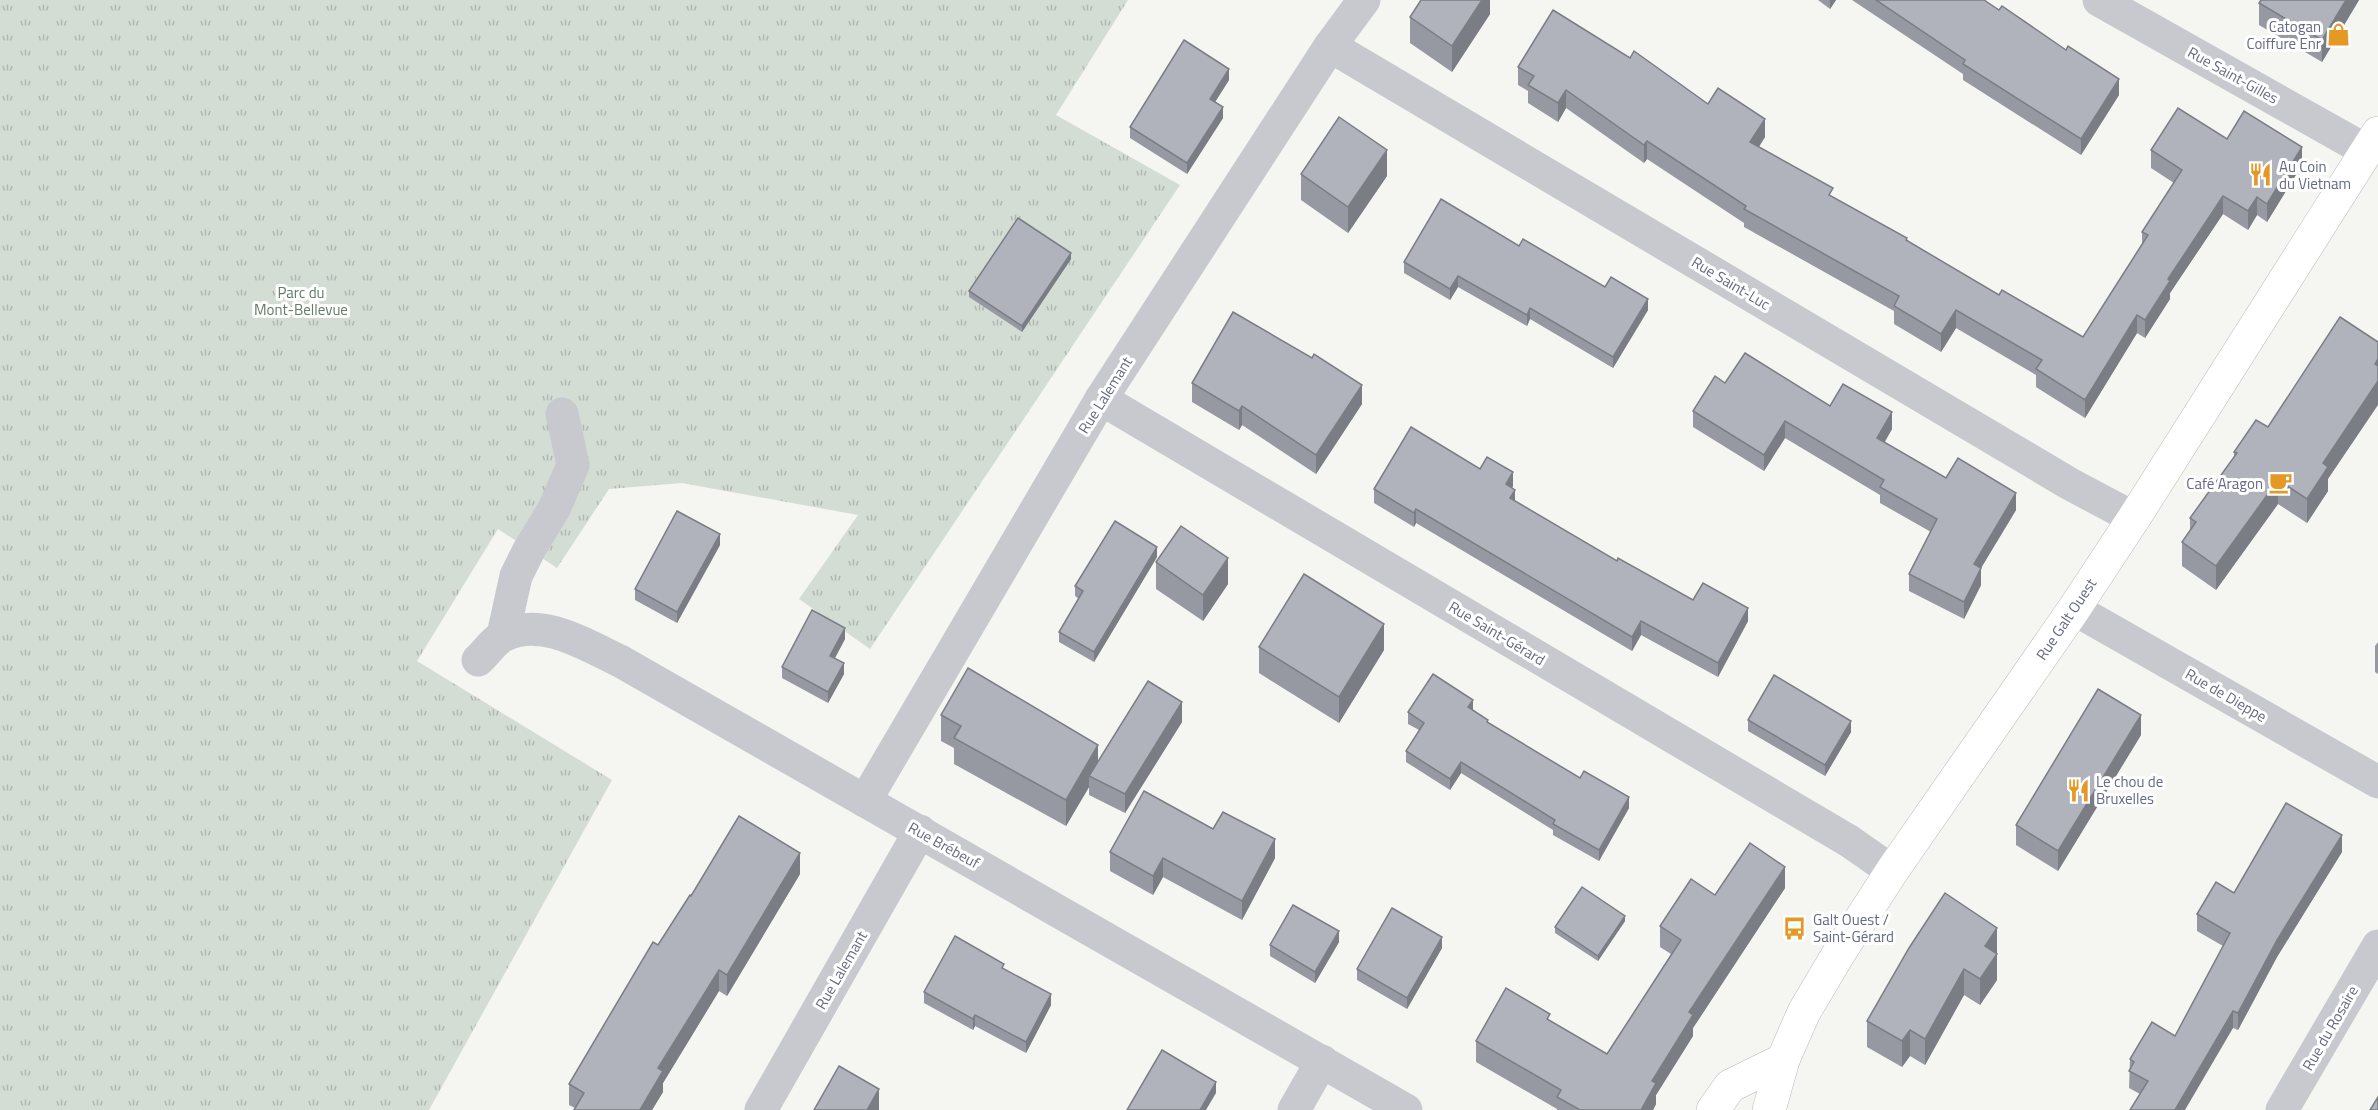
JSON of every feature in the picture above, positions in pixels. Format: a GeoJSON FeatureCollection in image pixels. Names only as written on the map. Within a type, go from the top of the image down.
{"type":"FeatureCollection","features":[{"type":"Feature","properties":{"kind":"main road","name":"Rue Galt Ouest"},"geometry":{"type":"LineString","coordinates":[[1769,1110],[1784,1060],[1804,1012],[1892,870],[2074,609],[2134,518],[2372,142]]}},
{"type":"Feature","properties":{"kind":"main road"},"geometry":{"type":"LineString","coordinates":[[1713,1110],[1730,1086],[1784,1060]]}},
{"type":"Feature","properties":{"kind":"street","name":"Rue Lalemant"},"geometry":{"type":"LineString","coordinates":[[865,801],[1101,399],[1330,46],[1364,0]]}},
{"type":"Feature","properties":{"kind":"street","name":"Rue Saint-Gilles"},"geometry":{"type":"LineString","coordinates":[[2099,0],[2372,142]]}},
{"type":"Feature","properties":{"kind":"street","name":"Rue Saint-Luc"},"geometry":{"type":"LineString","coordinates":[[1330,46],[2070,484],[2134,518]]}},
{"type":"Feature","properties":{"kind":"street","name":"Rue Saint-Gérard"},"geometry":{"type":"LineString","coordinates":[[1101,399],[1839,835],[1892,870]]}},
{"type":"Feature","properties":{"kind":"street"},"geometry":{"type":"LineString","coordinates":[[478,660],[503,635],[516,576],[529,549],[554,509],[573,465],[562,414]]}},
{"type":"Feature","properties":{"kind":"street","name":"Rue de Dieppe"},"geometry":{"type":"LineString","coordinates":[[2074,609],[2378,782]]}},
{"type":"Feature","properties":{"kind":"street","name":"Rue Brébeuf"},"geometry":{"type":"LineString","coordinates":[[503,635],[530,628],[568,636],[620,661],[1406,1110]]}},
{"type":"Feature","properties":{"kind":"street","name":"Rue Lalemant"},"geometry":{"type":"LineString","coordinates":[[761,1110],[920,831]]}},
{"type":"Feature","properties":{"kind":"street","name":"Rue du Rosaire"},"geometry":{"type":"LineString","coordinates":[[2282,1110],[2378,946]]}},
{"type":"Feature","properties":{"kind":"street"},"geometry":{"type":"LineString","coordinates":[[1294,1110],[1322,1061]]}},
{"type":"Feature","properties":{"kind":"green space","name":"Parc du Mont-Bellevue"},"geometry":{"type":"Polygon","coordinates":[[[0,0],[1128,0],[1056,115],[1180,185],[870,649],[799,599],[858,515],[682,483],[609,489],[557,568],[498,529],[417,661],[612,780],[429,1110],[0,1110],[0,0]]]}},
{"type":"Feature","properties":{"kind":"building"},"geometry":{"type":"Polygon","coordinates":[[[1421,0],[1482,0],[1452,46],[1410,17],[1421,0]]]}},
{"type":"Feature","properties":{"kind":"building"},"geometry":{"type":"Polygon","coordinates":[[[1876,0],[1984,0],[1999,10],[2002,6],[2066,50],[2068,46],[2119,79],[2081,139],[1963,64],[1965,60],[1876,0]]]}},
{"type":"Feature","properties":{"kind":"building"},"geometry":{"type":"Polygon","coordinates":[[[2261,0],[2346,0],[2322,40],[2259,3],[2261,0]]]}},
{"type":"Feature","properties":{"kind":"building"},"geometry":{"type":"Polygon","coordinates":[[[1553,10],[1630,58],[1634,51],[1708,104],[1718,88],[1765,119],[1750,142],[1833,188],[1829,195],[1907,238],[1906,240],[1999,295],[2002,290],[2083,337],[2148,235],[2142,232],[2182,170],[2151,150],[2178,108],[2227,139],[2244,111],[2302,147],[2267,204],[2257,197],[2248,211],[2223,196],[2168,279],[2170,281],[2145,320],[2137,315],[2085,400],[2036,369],[2042,360],[1956,310],[1941,334],[1894,306],[1899,296],[1744,209],[1746,206],[1647,141],[1644,145],[1566,90],[1558,103],[1528,85],[1534,76],[1518,67],[1553,10]]]}},
{"type":"Feature","properties":{"kind":"building"},"geometry":{"type":"Polygon","coordinates":[[[1184,40],[1229,69],[1210,99],[1223,107],[1187,163],[1130,127],[1184,40]]]}},
{"type":"Feature","properties":{"kind":"building"},"geometry":{"type":"Polygon","coordinates":[[[1339,117],[1387,150],[1348,207],[1301,174],[1339,117]]]}},
{"type":"Feature","properties":{"kind":"building"},"geometry":{"type":"Polygon","coordinates":[[[1441,199],[1519,246],[1523,239],[1605,287],[1611,277],[1648,299],[1613,357],[1530,308],[1527,315],[1458,276],[1450,289],[1404,262],[1441,199]]]}},
{"type":"Feature","properties":{"kind":"building"},"geometry":{"type":"Polygon","coordinates":[[[1018,218],[1071,253],[1022,326],[969,291],[1018,218]]]}},
{"type":"Feature","properties":{"kind":"building"},"geometry":{"type":"Polygon","coordinates":[[[1233,312],[1312,358],[1314,354],[1362,385],[1316,455],[1242,406],[1239,411],[1192,383],[1233,312]]]}},
{"type":"Feature","properties":{"kind":"building"},"geometry":{"type":"Polygon","coordinates":[[[2340,317],[2378,342],[2378,359],[2375,364],[2378,366],[2378,381],[2323,463],[2328,467],[2307,499],[2278,480],[2216,566],[2182,542],[2196,522],[2190,518],[2237,453],[2234,452],[2256,420],[2268,427],[2340,317]]]}},
{"type":"Feature","properties":{"kind":"building"},"geometry":{"type":"Polygon","coordinates":[[[1745,353],[1830,406],[1843,384],[1892,412],[1877,438],[1946,478],[1958,458],[2016,493],[1974,564],[1981,568],[1964,602],[1909,574],[1937,519],[1880,487],[1884,480],[1785,421],[1764,455],[1693,411],[1715,376],[1725,383],[1745,353]]]}},
{"type":"Feature","properties":{"kind":"building"},"geometry":{"type":"Polygon","coordinates":[[[1411,427],[1480,469],[1487,457],[1513,472],[1506,484],[1515,490],[1510,498],[1617,561],[1618,558],[1693,600],[1703,583],[1748,608],[1718,663],[1641,621],[1632,637],[1416,509],[1414,513],[1374,489],[1411,427]]]}},
{"type":"Feature","properties":{"kind":"building"},"geometry":{"type":"Polygon","coordinates":[[[677,511],[720,534],[677,612],[635,589],[677,511]]]}},
{"type":"Feature","properties":{"kind":"building"},"geometry":{"type":"Polygon","coordinates":[[[1115,521],[1157,547],[1094,652],[1059,632],[1083,591],[1075,586],[1115,521]]]}},
{"type":"Feature","properties":{"kind":"building"},"geometry":{"type":"Polygon","coordinates":[[[1181,526],[1228,558],[1203,595],[1156,562],[1181,526]]]}},
{"type":"Feature","properties":{"kind":"building"},"geometry":{"type":"Polygon","coordinates":[[[1304,574],[1384,624],[1339,697],[1259,647],[1304,574]]]}},
{"type":"Feature","properties":{"kind":"building"},"geometry":{"type":"Polygon","coordinates":[[[812,610],[845,628],[830,656],[844,663],[828,692],[782,667],[812,610]]]}},
{"type":"Feature","properties":{"kind":"building"},"geometry":{"type":"Polygon","coordinates":[[[968,668],[1098,745],[1066,800],[954,738],[961,726],[941,715],[968,668]]]}},
{"type":"Feature","properties":{"kind":"building"},"geometry":{"type":"Polygon","coordinates":[[[1433,674],[1473,700],[1468,707],[1488,720],[1487,722],[1580,778],[1584,771],[1629,797],[1599,850],[1553,824],[1555,820],[1461,762],[1450,779],[1406,751],[1424,723],[1408,712],[1433,674]]]}},
{"type":"Feature","properties":{"kind":"building"},"geometry":{"type":"Polygon","coordinates":[[[1774,675],[1851,721],[1825,765],[1748,720],[1774,675]]]}},
{"type":"Feature","properties":{"kind":"building"},"geometry":{"type":"Polygon","coordinates":[[[1148,681],[1182,702],[1125,794],[1089,776],[1148,681]]]}},
{"type":"Feature","properties":{"kind":"building","name":"Le chou de Bruxelles"},"geometry":{"type":"Polygon","coordinates":[[[2098,689],[2141,715],[2058,851],[2016,825],[2098,689]]]}},
{"type":"Feature","properties":{"kind":"building"},"geometry":{"type":"Polygon","coordinates":[[[1144,791],[1213,829],[1223,812],[1275,839],[1242,901],[1163,858],[1153,876],[1110,852],[1144,791]]]}},
{"type":"Feature","properties":{"kind":"building"},"geometry":{"type":"Polygon","coordinates":[[[2286,803],[2342,835],[2277,940],[2238,1013],[2233,1011],[2175,1110],[2130,1110],[2148,1081],[2129,1071],[2134,1062],[2130,1059],[2152,1022],[2175,1036],[2230,933],[2197,914],[2216,882],[2234,893],[2286,803]]]}},
{"type":"Feature","properties":{"kind":"building"},"geometry":{"type":"Polygon","coordinates":[[[739,816],[800,853],[727,975],[719,970],[658,1068],[663,1071],[640,1110],[574,1110],[584,1093],[569,1084],[653,942],[658,945],[691,896],[739,816]]]}},
{"type":"Feature","properties":{"kind":"building"},"geometry":{"type":"Polygon","coordinates":[[[1750,843],[1785,867],[1689,1012],[1693,1015],[1652,1081],[1656,1083],[1641,1110],[1580,1110],[1557,1097],[1561,1090],[1476,1041],[1506,988],[1550,1014],[1547,1019],[1607,1054],[1681,940],[1660,926],[1691,879],[1715,895],[1750,843]]]}},
{"type":"Feature","properties":{"kind":"building"},"geometry":{"type":"Polygon","coordinates":[[[1582,887],[1625,916],[1598,956],[1555,927],[1582,887]]]}},
{"type":"Feature","properties":{"kind":"building"},"geometry":{"type":"Polygon","coordinates":[[[1945,893],[1997,928],[1985,946],[1997,954],[1980,979],[1964,969],[1925,1039],[1910,1030],[1902,1041],[1867,1021],[1909,948],[1945,893]]]}},
{"type":"Feature","properties":{"kind":"building"},"geometry":{"type":"Polygon","coordinates":[[[1293,905],[1339,931],[1315,972],[1270,945],[1293,905]]]}},
{"type":"Feature","properties":{"kind":"building"},"geometry":{"type":"Polygon","coordinates":[[[1392,908],[1442,937],[1407,998],[1357,969],[1392,908]]]}},
{"type":"Feature","properties":{"kind":"building"},"geometry":{"type":"Polygon","coordinates":[[[955,936],[1004,964],[1002,968],[1051,994],[1026,1042],[975,1015],[973,1019],[924,992],[955,936]]]}},
{"type":"Feature","properties":{"kind":"building"},"geometry":{"type":"Polygon","coordinates":[[[1162,1050],[1216,1082],[1200,1110],[1127,1110],[1162,1050]]]}},
{"type":"Feature","properties":{"kind":"building"},"geometry":{"type":"Polygon","coordinates":[[[839,1066],[879,1089],[867,1110],[814,1110],[839,1066]]]}},
{"type":"Feature","properties":{"kind":"building"},"geometry":{"type":"Polygon","coordinates":[[[2378,1097],[2378,1110],[2370,1110],[2378,1097]]]}},
{"type":"Feature","properties":{"kind":"place","name":"Catogan Coiffure Enr"},"geometry":{"type":"Point","coordinates":[2339,35]}},
{"type":"Feature","properties":{"kind":"place","name":"Au Coin du Vietnam"},"geometry":{"type":"Point","coordinates":[2261,175]}},
{"type":"Feature","properties":{"kind":"place","name":"Café Aragon"},"geometry":{"type":"Point","coordinates":[2281,483]}},
{"type":"Feature","properties":{"kind":"place","name":"Le chou de Bruxelles"},"geometry":{"type":"Point","coordinates":[2078,790]}},
{"type":"Feature","properties":{"kind":"place","name":"Galt Ouest / Saint-Gérard"},"geometry":{"type":"Point","coordinates":[1795,928]}}]}
